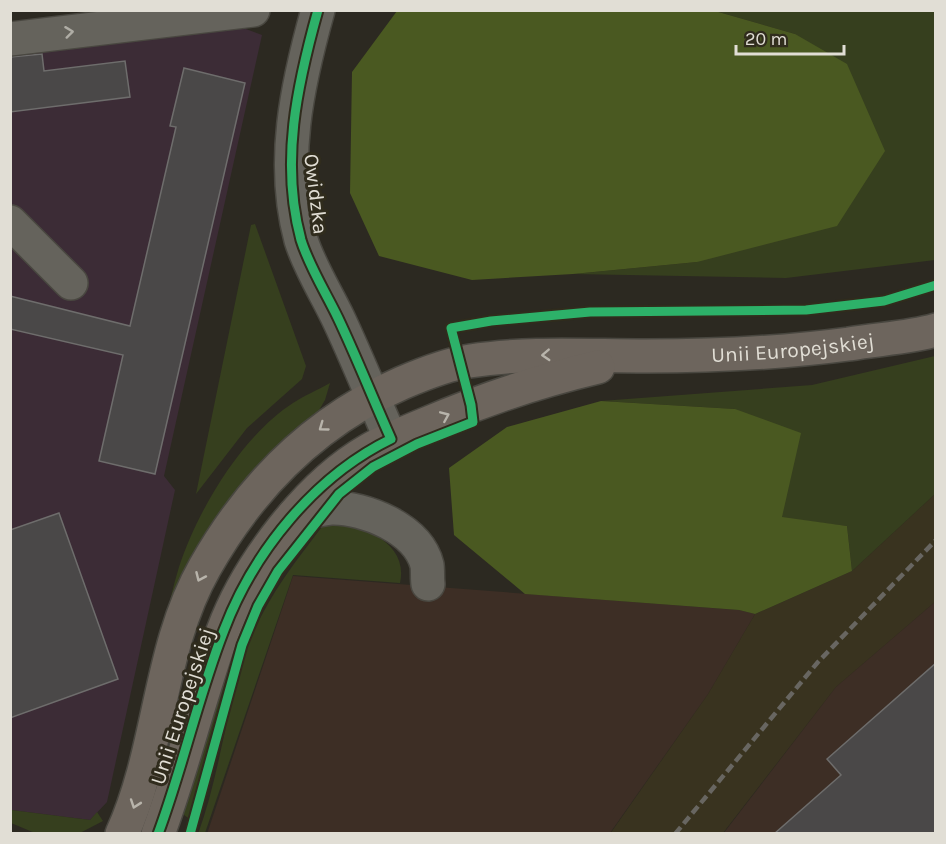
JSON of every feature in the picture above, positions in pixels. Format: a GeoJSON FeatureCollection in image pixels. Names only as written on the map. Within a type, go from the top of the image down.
{"type":"FeatureCollection","features":[{"type":"Feature","properties":{"kind":"main road","name":"Unii Europejskiej"},"geometry":{"type":"LineString","coordinates":[[372,396],[418,376],[468,361],[551,354],[647,356],[789,352],[936,330]]}},
{"type":"Feature","properties":{"kind":"main road","name":"Unii Europejskiej"},"geometry":{"type":"LineString","coordinates":[[158,834],[224,629],[245,585],[282,528],[331,478],[367,451],[471,405],[555,377],[647,356]]}},
{"type":"Feature","properties":{"kind":"main road"},"geometry":{"type":"LineString","coordinates":[[122,834],[136,804],[165,676],[181,621],[204,568],[239,513],[276,469],[320,429],[372,396]]}},
{"type":"Feature","properties":{"kind":"street"},"geometry":{"type":"LineString","coordinates":[[10,39],[253,10]]}},
{"type":"Feature","properties":{"kind":"street","name":"Owidzka"},"geometry":{"type":"LineString","coordinates":[[317,11],[295,106],[291,153],[294,198],[301,241],[357,357],[391,439]]}},
{"type":"Feature","properties":{"kind":"street"},"geometry":{"type":"LineString","coordinates":[[10,222],[71,283]]}},
{"type":"Feature","properties":{"kind":"street"},"geometry":{"type":"LineString","coordinates":[[294,515],[331,508],[362,511],[394,525],[417,547],[427,565],[428,584]]}},
{"type":"Feature","properties":{"kind":"shaded area"},"geometry":{"type":"Polygon","coordinates":[[[238,26],[262,35],[164,476],[175,490],[107,802],[90,820],[11,810],[11,54],[238,26]]]}},
{"type":"Feature","properties":{"kind":"shaded area"},"geometry":{"type":"Polygon","coordinates":[[[935,494],[935,602],[836,687],[723,833],[610,834],[708,694],[755,614],[852,571],[935,494]]]}},
{"type":"Feature","properties":{"kind":"shaded area"},"geometry":{"type":"Polygon","coordinates":[[[293,576],[739,610],[755,614],[708,694],[610,833],[207,834],[293,576]]]}},
{"type":"Feature","properties":{"kind":"shaded area"},"geometry":{"type":"Polygon","coordinates":[[[935,602],[935,833],[723,834],[836,687],[935,602]]]}},
{"type":"Feature","properties":{"kind":"green space"},"geometry":{"type":"Polygon","coordinates":[[[397,11],[715,11],[795,34],[847,64],[885,151],[837,226],[697,262],[573,274],[472,280],[379,256],[350,193],[352,72],[397,11]]]}},
{"type":"Feature","properties":{"kind":"green space"},"geometry":{"type":"Polygon","coordinates":[[[715,11],[935,11],[935,260],[786,278],[573,274],[697,262],[795,34],[715,11]]]}},
{"type":"Feature","properties":{"kind":"green space"},"geometry":{"type":"Polygon","coordinates":[[[255,224],[306,366],[302,379],[247,428],[196,494],[251,225],[255,224]]]}},
{"type":"Feature","properties":{"kind":"green space"},"geometry":{"type":"Polygon","coordinates":[[[935,356],[935,494],[852,571],[847,526],[782,518],[735,409],[601,401],[812,385],[935,356]]]}},
{"type":"Feature","properties":{"kind":"green space"},"geometry":{"type":"Polygon","coordinates":[[[330,383],[325,400],[318,412],[164,625],[187,545],[210,498],[224,476],[256,434],[274,417],[298,400],[330,383]]]}},
{"type":"Feature","properties":{"kind":"green space"},"geometry":{"type":"Polygon","coordinates":[[[601,401],[735,409],[801,433],[782,517],[847,526],[852,571],[755,614],[739,610],[525,594],[454,535],[449,468],[507,427],[601,401]]]}},
{"type":"Feature","properties":{"kind":"green space"},"geometry":{"type":"Polygon","coordinates":[[[330,524],[356,528],[381,538],[398,557],[401,569],[400,583],[293,575],[205,833],[198,834],[212,788],[240,671],[254,631],[289,571],[321,528],[330,524]]]}},
{"type":"Feature","properties":{"kind":"green space"},"geometry":{"type":"Polygon","coordinates":[[[274,568],[247,618],[238,643],[191,820],[180,812],[253,590],[274,568]]]}},
{"type":"Feature","properties":{"kind":"green space"},"geometry":{"type":"Polygon","coordinates":[[[11,810],[90,820],[97,812],[103,821],[78,834],[35,833],[11,823],[11,810]]]}},
{"type":"Feature","properties":{"kind":"building"},"geometry":{"type":"Polygon","coordinates":[[[42,54],[44,71],[125,61],[130,97],[10,112],[10,57],[42,54]]]}},
{"type":"Feature","properties":{"kind":"building"},"geometry":{"type":"Polygon","coordinates":[[[184,68],[245,83],[155,474],[99,461],[123,355],[10,329],[10,296],[130,326],[176,127],[170,126],[184,68]]]}},
{"type":"Feature","properties":{"kind":"building"},"geometry":{"type":"Polygon","coordinates":[[[59,513],[118,679],[10,718],[10,530],[59,513]]]}},
{"type":"Feature","properties":{"kind":"building"},"geometry":{"type":"Polygon","coordinates":[[[936,663],[936,834],[774,834],[841,775],[827,759],[936,663]]]}},
{"type":"Feature","properties":{"kind":"railway"},"geometry":{"type":"LineString","coordinates":[[675,834],[818,662],[936,540]]}},
{"type":"Feature","properties":{"kind":"cycle path"},"geometry":{"type":"LineString","coordinates":[[158,834],[215,655],[224,630],[252,572],[290,519],[313,495],[337,473],[391,439],[345,333],[308,260],[295,211],[292,182],[294,124],[298,95],[318,10]]}},
{"type":"Feature","properties":{"kind":"cycle path"},"geometry":{"type":"LineString","coordinates":[[190,834],[242,645],[258,606],[278,571],[339,494],[373,467],[417,444],[473,422],[471,405],[451,328],[491,321],[590,312],[806,310],[884,301],[936,285]]}}]}
